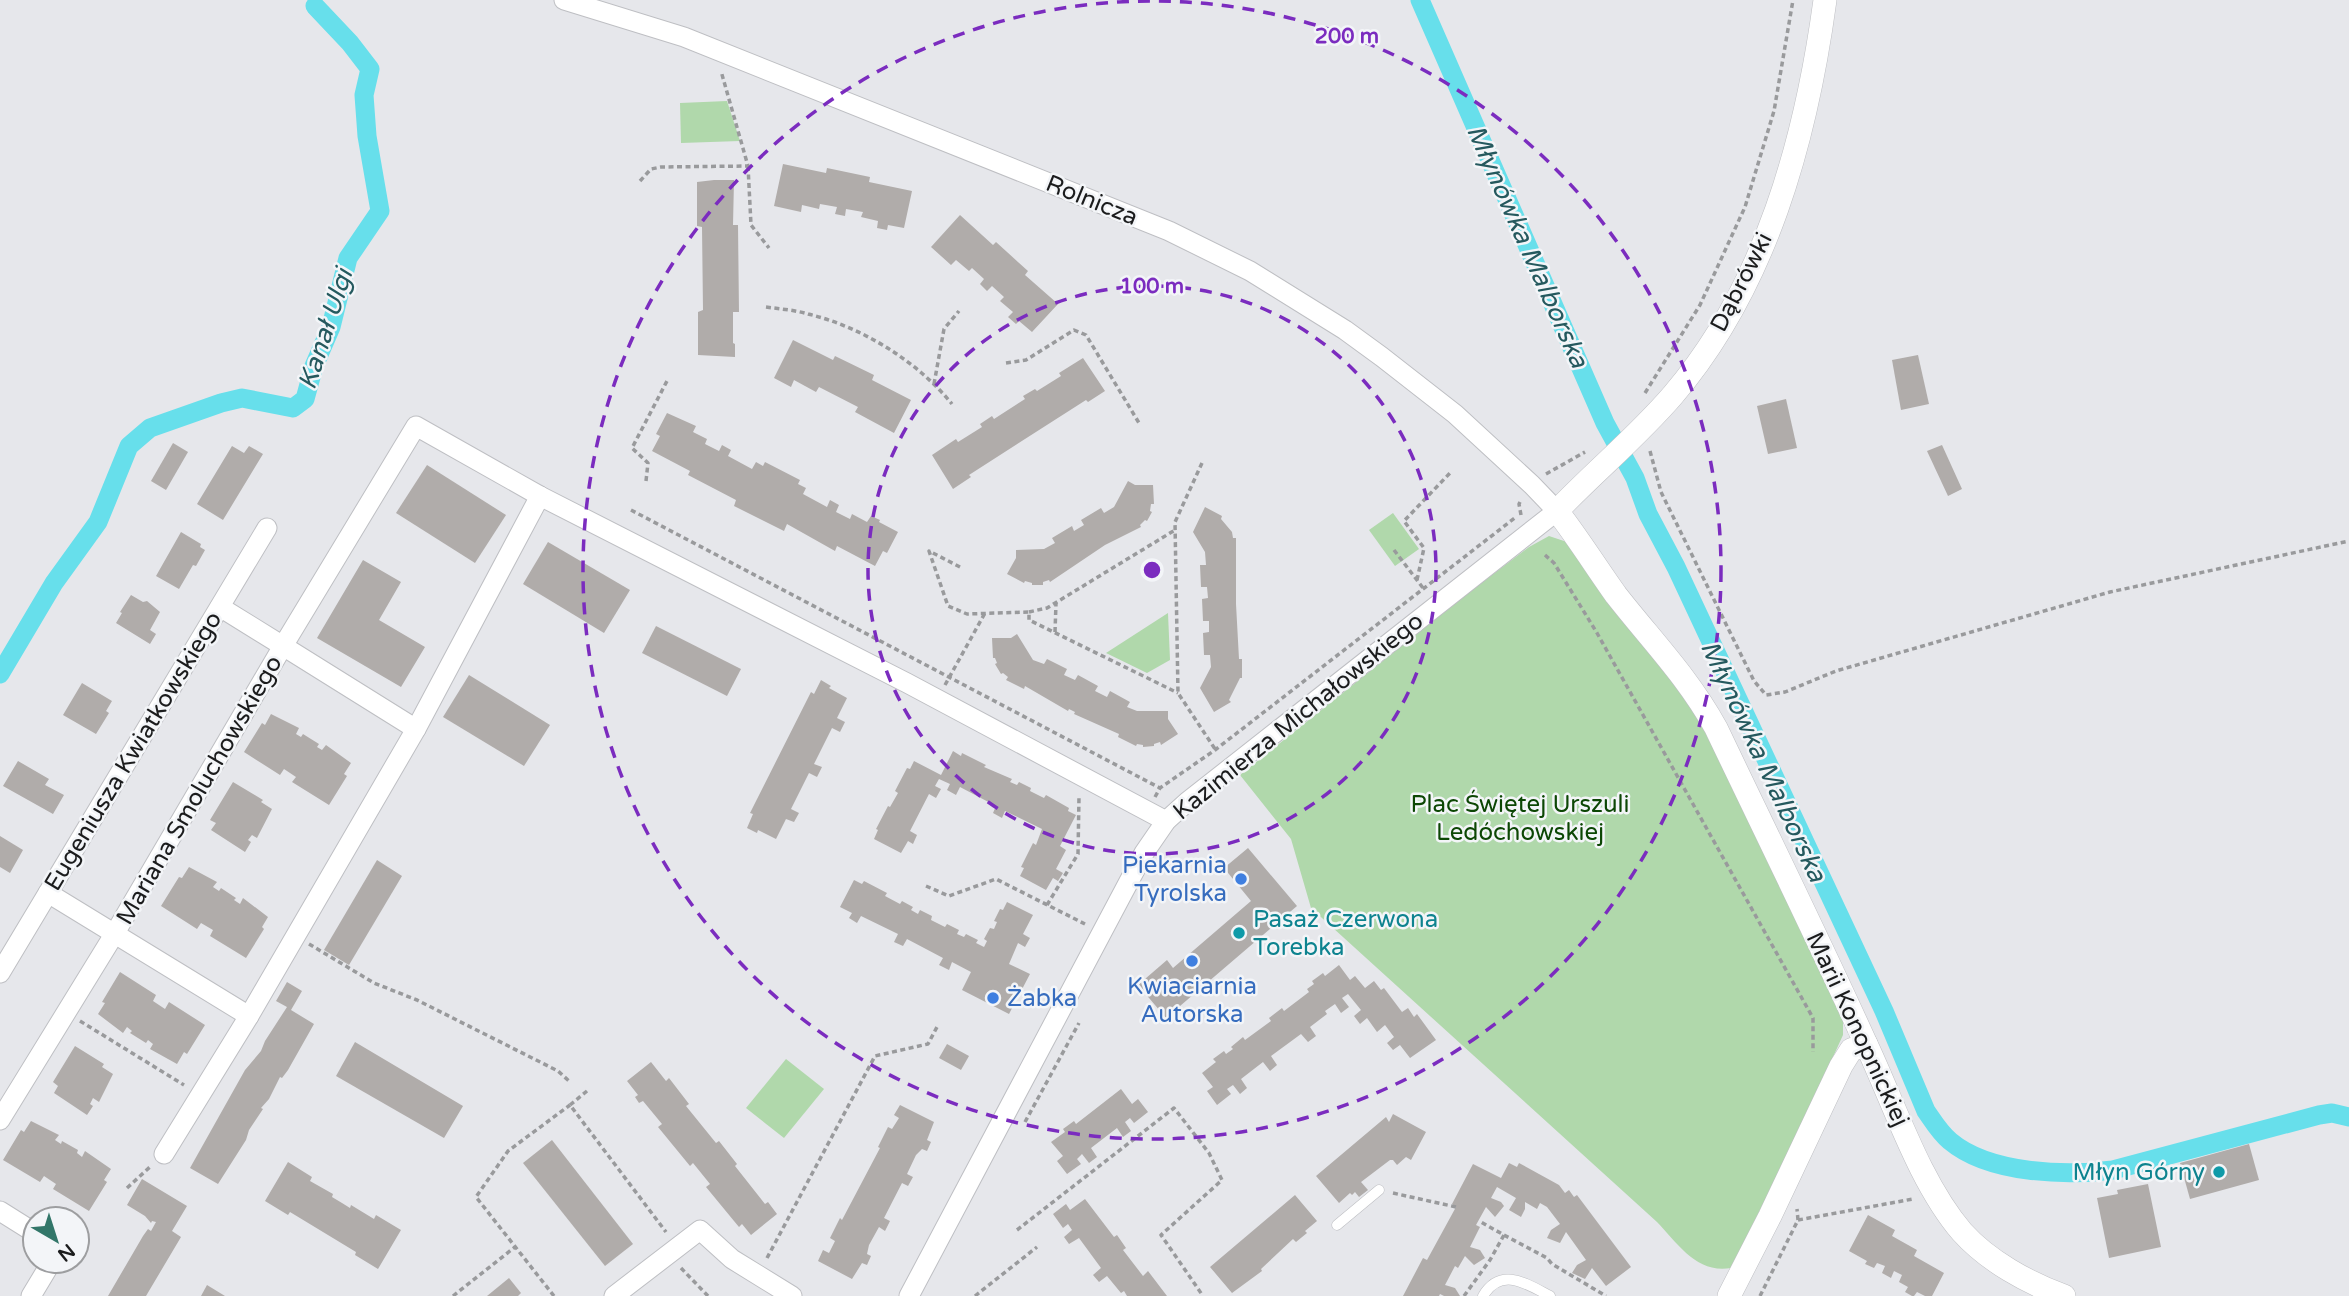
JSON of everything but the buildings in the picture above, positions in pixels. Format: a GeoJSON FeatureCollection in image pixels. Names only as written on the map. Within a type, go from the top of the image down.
{"type":"FeatureCollection","features":[{"type":"Feature","properties":{"kind":"street","name":"Rolnicza"},"geometry":{"type":"LineString","coordinates":[[564,0],[715,49],[1169,231],[1250,271],[1345,330],[1455,414],[1557,511]]}},
{"type":"Feature","properties":{"kind":"street","name":"Dąbrówki"},"geometry":{"type":"LineString","coordinates":[[1557,511],[1674,394],[1724,321],[1762,246],[1798,145],[1825,0]]}},
{"type":"Feature","properties":{"kind":"street","name":"Mariana Smoluchowskiego"},"geometry":{"type":"LineString","coordinates":[[0,1120],[115,933],[416,426],[540,496]]}},
{"type":"Feature","properties":{"kind":"street"},"geometry":{"type":"LineString","coordinates":[[164,1154],[249,1016],[416,729],[540,496],[937,699],[1166,821]]}},
{"type":"Feature","properties":{"kind":"street","name":"Kazimierza Michałowskiego"},"geometry":{"type":"LineString","coordinates":[[909,1296],[1144,853],[1166,821],[1227,769],[1557,511]]}},
{"type":"Feature","properties":{"kind":"street","name":"Marii Konopnickiej"},"geometry":{"type":"LineString","coordinates":[[1557,511],[1615,593],[1674,663],[1703,704],[1779,856],[1928,1182],[1962,1232],[2038,1287],[2064,1296]]}},
{"type":"Feature","properties":{"kind":"street","name":"Eugeniusza Kwiatkowskiego"},"geometry":{"type":"LineString","coordinates":[[0,973],[267,528]]}},
{"type":"Feature","properties":{"kind":"street"},"geometry":{"type":"LineString","coordinates":[[220,607],[283,646]]}},
{"type":"Feature","properties":{"kind":"street","name":"Mariana Smoluchowskiego"},"geometry":{"type":"LineString","coordinates":[[283,646],[416,729]]}},
{"type":"Feature","properties":{"kind":"street"},"geometry":{"type":"LineString","coordinates":[[48,893],[115,933]]}},
{"type":"Feature","properties":{"kind":"street","name":"Mariana Smoluchowskiego"},"geometry":{"type":"LineString","coordinates":[[115,933],[249,1016]]}},
{"type":"Feature","properties":{"kind":"street"},"geometry":{"type":"LineString","coordinates":[[1729,1296],[1841,1066],[1851,1050],[1866,1044]]}},
{"type":"Feature","properties":{"kind":"street"},"geometry":{"type":"LineString","coordinates":[[0,1211],[21,1224]]}},
{"type":"Feature","properties":{"kind":"street"},"geometry":{"type":"LineString","coordinates":[[614,1296],[700,1230],[732,1259],[788,1295]]}},
{"type":"Feature","properties":{"kind":"street"},"geometry":{"type":"LineString","coordinates":[[31,1296],[44,1275]]}},
{"type":"Feature","properties":{"kind":"lane"},"geometry":{"type":"LineString","coordinates":[[1337,1225],[1379,1190]]}},
{"type":"Feature","properties":{"kind":"lane"},"geometry":{"type":"LineString","coordinates":[[1483,1296],[1501,1280],[1521,1280],[1550,1296]]}},
{"type":"Feature","properties":{"kind":"path"},"geometry":{"type":"LineString","coordinates":[[1641,399],[1700,305],[1745,207],[1774,111],[1793,0]]}},
{"type":"Feature","properties":{"kind":"path"},"geometry":{"type":"LineString","coordinates":[[715,49],[748,166],[751,225],[769,248]]}},
{"type":"Feature","properties":{"kind":"path"},"geometry":{"type":"LineString","coordinates":[[640,181],[652,169],[661,167],[748,166]]}},
{"type":"Feature","properties":{"kind":"path"},"geometry":{"type":"LineString","coordinates":[[766,307],[809,314],[871,338],[915,367],[952,404]]}},
{"type":"Feature","properties":{"kind":"path"},"geometry":{"type":"LineString","coordinates":[[934,384],[944,330],[959,311]]}},
{"type":"Feature","properties":{"kind":"path"},"geometry":{"type":"LineString","coordinates":[[1006,363],[1026,360],[1074,330],[1086,335],[1139,423]]}},
{"type":"Feature","properties":{"kind":"path"},"geometry":{"type":"LineString","coordinates":[[646,481],[648,463],[632,448],[667,381]]}},
{"type":"Feature","properties":{"kind":"path"},"geometry":{"type":"LineString","coordinates":[[1637,433],[1649,449],[1661,492],[1718,609],[1754,681],[1766,695],[1785,692],[1836,671],[2110,592],[2349,541]]}},
{"type":"Feature","properties":{"kind":"path"},"geometry":{"type":"LineString","coordinates":[[1178,693],[1175,522],[1202,463]]}},
{"type":"Feature","properties":{"kind":"path"},"geometry":{"type":"LineString","coordinates":[[1417,580],[1424,548],[1404,521],[1450,473]]}},
{"type":"Feature","properties":{"kind":"path"},"geometry":{"type":"LineString","coordinates":[[631,510],[1160,788]]}},
{"type":"Feature","properties":{"kind":"path"},"geometry":{"type":"LineString","coordinates":[[1147,811],[1160,788],[1215,750],[1520,514]]}},
{"type":"Feature","properties":{"kind":"path"},"geometry":{"type":"LineString","coordinates":[[960,567],[929,551],[948,606],[967,614],[1029,612],[1047,608],[1175,530]]}},
{"type":"Feature","properties":{"kind":"path"},"geometry":{"type":"LineString","coordinates":[[1394,551],[1423,588]]}},
{"type":"Feature","properties":{"kind":"path"},"geometry":{"type":"LineString","coordinates":[[1545,555],[1554,563],[1597,633],[1813,1018],[1813,1052]]}},
{"type":"Feature","properties":{"kind":"path"},"geometry":{"type":"LineString","coordinates":[[1055,603],[1055,633]]}},
{"type":"Feature","properties":{"kind":"path"},"geometry":{"type":"LineString","coordinates":[[1029,612],[1029,620],[1178,693],[1227,769]]}},
{"type":"Feature","properties":{"kind":"path"},"geometry":{"type":"LineString","coordinates":[[937,699],[985,613]]}},
{"type":"Feature","properties":{"kind":"path"},"geometry":{"type":"LineString","coordinates":[[1047,905],[1077,854],[1079,774]]}},
{"type":"Feature","properties":{"kind":"path"},"geometry":{"type":"LineString","coordinates":[[926,886],[949,896],[996,879],[1102,933]]}},
{"type":"Feature","properties":{"kind":"path"},"geometry":{"type":"LineString","coordinates":[[296,936],[374,983],[417,1000],[558,1071],[569,1081]]}},
{"type":"Feature","properties":{"kind":"path"},"geometry":{"type":"LineString","coordinates":[[66,1012],[201,1095]]}},
{"type":"Feature","properties":{"kind":"path"},"geometry":{"type":"LineString","coordinates":[[757,1275],[875,1056],[928,1044],[937,1027]]}},
{"type":"Feature","properties":{"kind":"path"},"geometry":{"type":"LineString","coordinates":[[554,1296],[476,1197],[508,1152],[587,1091]]}},
{"type":"Feature","properties":{"kind":"path"},"geometry":{"type":"LineString","coordinates":[[570,1105],[669,1235],[662,1242],[670,1254],[686,1275],[708,1296]]}},
{"type":"Feature","properties":{"kind":"path"},"geometry":{"type":"LineString","coordinates":[[1017,1230],[1174,1108],[1209,1153],[1222,1180],[1161,1236],[1203,1296]]}},
{"type":"Feature","properties":{"kind":"path"},"geometry":{"type":"LineString","coordinates":[[127,1188],[164,1154]]}},
{"type":"Feature","properties":{"kind":"path"},"geometry":{"type":"LineString","coordinates":[[1379,1190],[1456,1207]]}},
{"type":"Feature","properties":{"kind":"path"},"geometry":{"type":"LineString","coordinates":[[1798,1220],[1913,1199]]}},
{"type":"Feature","properties":{"kind":"path"},"geometry":{"type":"LineString","coordinates":[[1760,1296],[1798,1220],[1797,1209]]}},
{"type":"Feature","properties":{"kind":"path"},"geometry":{"type":"LineString","coordinates":[[1479,1221],[1547,1258],[1552,1264],[1606,1296]]}},
{"type":"Feature","properties":{"kind":"path"},"geometry":{"type":"LineString","coordinates":[[1464,1296],[1504,1236]]}},
{"type":"Feature","properties":{"kind":"path"},"geometry":{"type":"LineString","coordinates":[[453,1296],[515,1247]]}},
{"type":"Feature","properties":{"kind":"path"},"geometry":{"type":"LineString","coordinates":[[975,1296],[1037,1247]]}},
{"type":"Feature","properties":{"kind":"green space"},"geometry":{"type":"Polygon","coordinates":[[[727,101],[740,141],[681,143],[680,103],[727,101]]]}},
{"type":"Feature","properties":{"kind":"green space"},"geometry":{"type":"Polygon","coordinates":[[[1393,513],[1419,549],[1395,566],[1369,530],[1393,513]]]}},
{"type":"Feature","properties":{"kind":"green space","name":"Plac Świętej Urszuli Ledóchowskiej"},"geometry":{"type":"Polygon","coordinates":[[[1549,536],[1567,542],[1694,704],[1843,1014],[1843,1035],[1766,1204],[1731,1268],[1708,1266],[1689,1256],[1657,1222],[1311,908],[1291,839],[1240,775],[1464,596],[1529,547],[1549,536]]]}},
{"type":"Feature","properties":{"kind":"green space"},"geometry":{"type":"Polygon","coordinates":[[[1168,613],[1170,660],[1147,673],[1106,653],[1168,613]]]}},
{"type":"Feature","properties":{"kind":"green space"},"geometry":{"type":"Polygon","coordinates":[[[786,1059],[824,1089],[784,1138],[746,1108],[786,1059]]]}},
{"type":"Feature","properties":{"kind":"waterway","name":"Młynówka Malborska"},"geometry":{"type":"LineString","coordinates":[[1420,0],[1605,423],[1635,478],[1648,514],[1676,567],[1884,1011],[1926,1111],[1940,1131],[1966,1152],[1985,1160],[2028,1170],[2073,1173],[2113,1170],[2319,1115],[2332,1113],[2349,1117]]}},
{"type":"Feature","properties":{"kind":"waterway","name":"Kanał Ulgi"},"geometry":{"type":"LineString","coordinates":[[0,674],[54,583],[98,522],[129,446],[150,428],[221,403],[242,398],[293,408],[305,399],[314,366],[331,327],[348,258],[380,211],[367,136],[364,95],[370,69],[315,6]]}},
{"type":"Feature","properties":{"kind":"place","name":"Piekarnia Tyrolska"},"geometry":{"type":"Point","coordinates":[1241,879]}},
{"type":"Feature","properties":{"kind":"place","name":"Pasaż Czerwona Torebka"},"geometry":{"type":"Point","coordinates":[1239,933]}},
{"type":"Feature","properties":{"kind":"place","name":"Kwiaciarnia Autorska"},"geometry":{"type":"Point","coordinates":[1192,961]}},
{"type":"Feature","properties":{"kind":"place","name":"Żabka"},"geometry":{"type":"Point","coordinates":[993,998]}},
{"type":"Feature","properties":{"kind":"place","name":"Młyn Górny"},"geometry":{"type":"Point","coordinates":[2219,1172]}}]}
